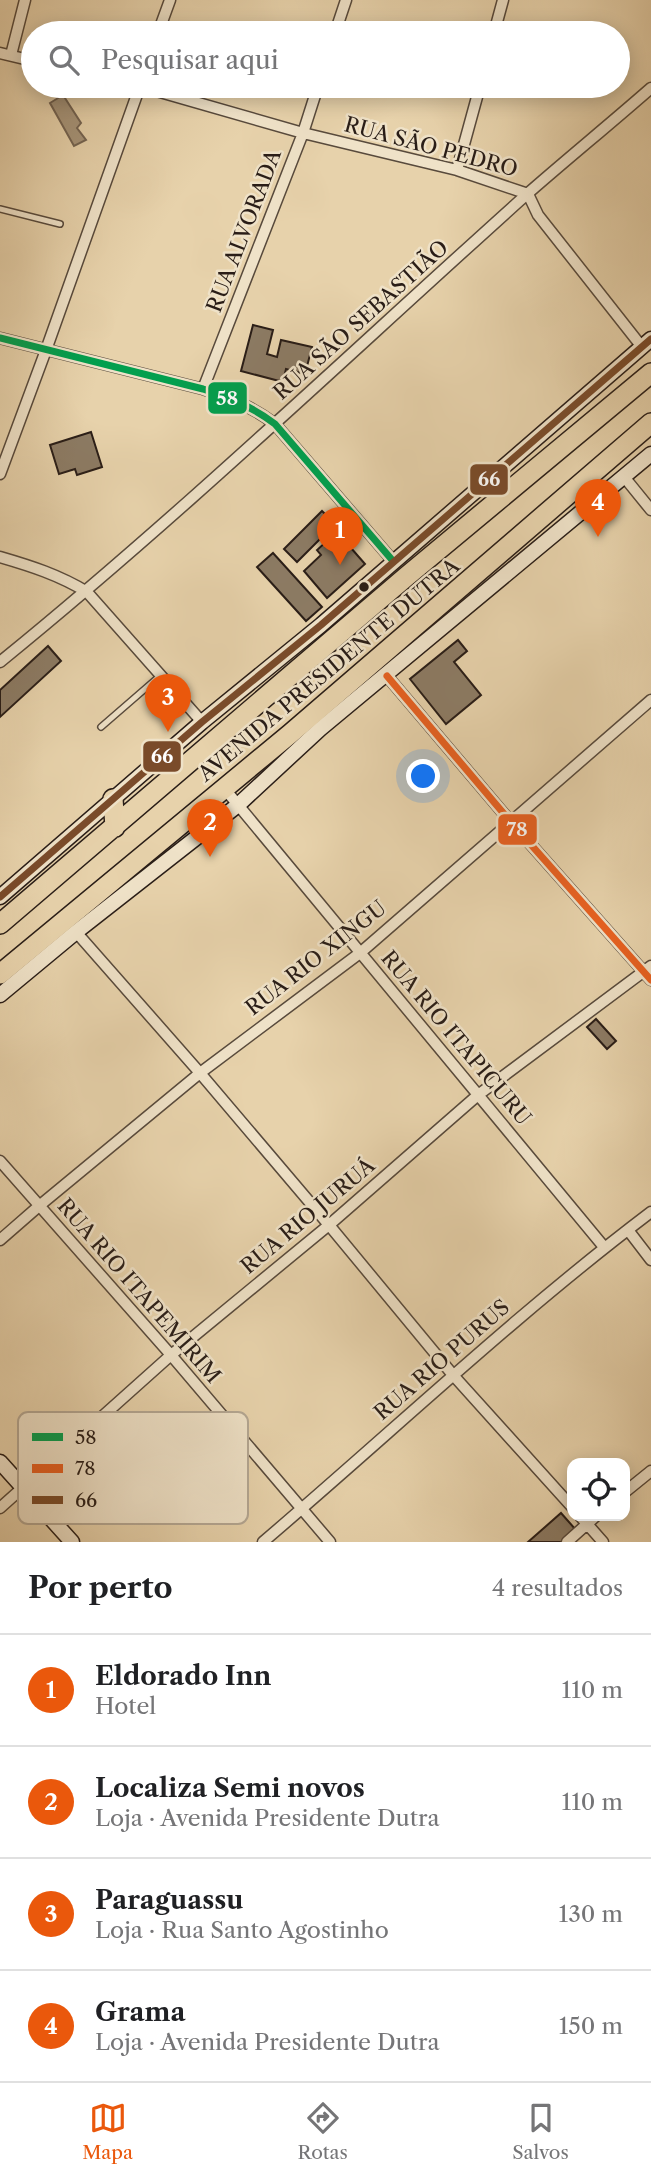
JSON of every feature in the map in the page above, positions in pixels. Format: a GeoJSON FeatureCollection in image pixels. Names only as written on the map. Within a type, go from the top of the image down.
{"type":"FeatureCollection","features":[{"type":"Feature","properties":{"kind":"highway","name":"AVENIDA PRESIDENTE DUTRA"},"geometry":{"type":"LineString","coordinates":[[0,924],[407,576],[651,373]]}},
{"type":"Feature","properties":{"kind":"highway","name":"AVENIDA PRESIDENTE DUTRA"},"geometry":{"type":"LineString","coordinates":[[0,974],[290,734],[651,423]]}},
{"type":"Feature","properties":{"kind":"highway"},"geometry":{"type":"LineString","coordinates":[[290,734],[320,729]]}},
{"type":"Feature","properties":{"kind":"highway"},"geometry":{"type":"LineString","coordinates":[[113,799],[115,827]]}},
{"type":"Feature","properties":{"kind":"highway"},"geometry":{"type":"LineString","coordinates":[[0,988],[36,945]]}},
{"type":"Feature","properties":{"kind":"street"},"geometry":{"type":"LineString","coordinates":[[6,54],[24,0]]}},
{"type":"Feature","properties":{"kind":"street"},"geometry":{"type":"LineString","coordinates":[[162,21],[170,0]]}},
{"type":"Feature","properties":{"kind":"street"},"geometry":{"type":"LineString","coordinates":[[339,21],[346,0]]}},
{"type":"Feature","properties":{"kind":"street"},"geometry":{"type":"LineString","coordinates":[[497,21],[503,0]]}},
{"type":"Feature","properties":{"kind":"street","name":"RUA SÃO SEBASTIÃO"},"geometry":{"type":"LineString","coordinates":[[0,662],[87,592],[528,194],[651,88]]}},
{"type":"Feature","properties":{"kind":"street"},"geometry":{"type":"LineString","coordinates":[[0,474],[136,98]]}},
{"type":"Feature","properties":{"kind":"street","name":"RUA SÃO PEDRO"},"geometry":{"type":"LineString","coordinates":[[182,98],[303,133],[457,170],[528,194],[538,215],[646,343]]}},
{"type":"Feature","properties":{"kind":"street","name":"RUA ALVORADA"},"geometry":{"type":"LineString","coordinates":[[203,389],[314,98]]}},
{"type":"Feature","properties":{"kind":"street"},"geometry":{"type":"LineString","coordinates":[[457,170],[477,98]]}},
{"type":"Feature","properties":{"kind":"street"},"geometry":{"type":"LineString","coordinates":[[0,338],[203,389],[259,412],[275,424],[393,561]]}},
{"type":"Feature","properties":{"kind":"street"},"geometry":{"type":"LineString","coordinates":[[0,897],[202,722],[321,625],[646,343]]}},
{"type":"Feature","properties":{"kind":"street","name":"AVENIDA PRESIDENTE DUTRA"},"geometry":{"type":"LineString","coordinates":[[0,995],[238,805],[320,729],[651,454]]}},
{"type":"Feature","properties":{"kind":"street"},"geometry":{"type":"LineString","coordinates":[[625,478],[651,510]]}},
{"type":"Feature","properties":{"kind":"street"},"geometry":{"type":"LineString","coordinates":[[0,557],[67,579],[87,592],[202,722]]}},
{"type":"Feature","properties":{"kind":"street"},"geometry":{"type":"LineString","coordinates":[[387,676],[510,821],[649,972]]}},
{"type":"Feature","properties":{"kind":"street","name":"RUA RIO XINGU"},"geometry":{"type":"LineString","coordinates":[[0,1240],[200,1073],[360,953],[651,701]]}},
{"type":"Feature","properties":{"kind":"street","name":"RUA RIO ITAPICURU"},"geometry":{"type":"LineString","coordinates":[[225,788],[604,1247]]}},
{"type":"Feature","properties":{"kind":"street"},"geometry":{"type":"LineString","coordinates":[[76,932],[200,1073],[453,1375],[567,1501]]}},
{"type":"Feature","properties":{"kind":"street","name":"RUA RIO JURUÁ"},"geometry":{"type":"LineString","coordinates":[[107,1412],[170,1355],[329,1225],[478,1095],[649,972]]}},
{"type":"Feature","properties":{"kind":"street","name":"RUA RIO ITAPEMIRIM"},"geometry":{"type":"LineString","coordinates":[[0,1161],[218,1412]]}},
{"type":"Feature","properties":{"kind":"street","name":"RUA RIO PURUS"},"geometry":{"type":"LineString","coordinates":[[263,1542],[453,1375],[604,1247],[651,1212]]}},
{"type":"Feature","properties":{"kind":"street"},"geometry":{"type":"LineString","coordinates":[[628,1230],[651,1260]]}},
{"type":"Feature","properties":{"kind":"street","name":"RUA RIO ITAPEMIRIM"},"geometry":{"type":"LineString","coordinates":[[248,1447],[330,1542]]}},
{"type":"Feature","properties":{"kind":"street"},"geometry":{"type":"LineString","coordinates":[[0,1462],[18,1482]]}},
{"type":"Feature","properties":{"kind":"street"},"geometry":{"type":"LineString","coordinates":[[630,1488],[651,1471]]}},
{"type":"Feature","properties":{"kind":"street","name":"RUA RIO JURUÁ"},"geometry":{"type":"LineString","coordinates":[[0,1508],[18,1493]]}},
{"type":"Feature","properties":{"kind":"street"},"geometry":{"type":"LineString","coordinates":[[567,1542],[585,1521]]}},
{"type":"Feature","properties":{"kind":"street"},"geometry":{"type":"LineString","coordinates":[[590,1521],[603,1542]]}},
{"type":"Feature","properties":{"kind":"street"},"geometry":{"type":"LineString","coordinates":[[56,1524],[72,1542]]}},
{"type":"Feature","properties":{"kind":"lane"},"geometry":{"type":"LineString","coordinates":[[0,209],[60,224]]}},
{"type":"Feature","properties":{"kind":"lane"},"geometry":{"type":"LineString","coordinates":[[557,505],[570,520]]}},
{"type":"Feature","properties":{"kind":"lane"},"geometry":{"type":"LineString","coordinates":[[101,727],[160,675]]}},
{"type":"Feature","properties":{"kind":"shaded area"},"geometry":{"type":"Polygon","coordinates":[[[58,98],[65,98],[81,123],[77,128],[86,140],[74,146],[50,103],[58,98]]]}},
{"type":"Feature","properties":{"kind":"building"},"geometry":{"type":"Polygon","coordinates":[[[253,325],[273,330],[267,354],[277,357],[281,340],[312,347],[305,374],[286,369],[283,382],[241,371],[253,325]]]}},
{"type":"Feature","properties":{"kind":"building"},"geometry":{"type":"Polygon","coordinates":[[[91,432],[102,467],[77,475],[75,469],[59,474],[50,445],[91,432]]]}},
{"type":"Feature","properties":{"kind":"building"},"geometry":{"type":"Polygon","coordinates":[[[322,511],[335,524],[297,562],[284,549],[322,511]]]}},
{"type":"Feature","properties":{"kind":"building"},"geometry":{"type":"Polygon","coordinates":[[[337,532],[365,564],[327,598],[304,571],[321,555],[317,550],[337,532]]]}},
{"type":"Feature","properties":{"kind":"building"},"geometry":{"type":"Polygon","coordinates":[[[273,553],[322,607],[306,621],[257,567],[273,553]]]}},
{"type":"Feature","properties":{"kind":"building"},"geometry":{"type":"Polygon","coordinates":[[[458,640],[467,651],[454,662],[481,695],[446,724],[410,679],[458,640]]]}},
{"type":"Feature","properties":{"kind":"building"},"geometry":{"type":"Polygon","coordinates":[[[48,646],[61,661],[0,717],[0,690],[48,646]]]}},
{"type":"Feature","properties":{"kind":"building"},"geometry":{"type":"Polygon","coordinates":[[[596,1019],[616,1041],[607,1049],[587,1027],[596,1019]]]}},
{"type":"Feature","properties":{"kind":"building"},"geometry":{"type":"Polygon","coordinates":[[[561,1513],[576,1530],[562,1542],[528,1542],[561,1513]]]}},
{"type":"Feature","properties":{"kind":"transit line","name":"58"},"geometry":{"type":"LineString","coordinates":[[0,338],[203,389],[258,413],[275,424],[393,561]]}},
{"type":"Feature","properties":{"kind":"transit line","name":"66"},"geometry":{"type":"LineString","coordinates":[[0,897],[202,722],[321,625],[651,339]]}},
{"type":"Feature","properties":{"kind":"transit line","name":"78"},"geometry":{"type":"LineString","coordinates":[[387,676],[510,821],[651,980]]}},
{"type":"Feature","properties":{"kind":"place","name":"Grama"},"geometry":{"type":"Point","coordinates":[598,537]}},
{"type":"Feature","properties":{"kind":"place","name":"Eldorado Inn"},"geometry":{"type":"Point","coordinates":[340,565]}},
{"type":"Feature","properties":{"kind":"place","name":"Paraguassu"},"geometry":{"type":"Point","coordinates":[168,732]}},
{"type":"Feature","properties":{"kind":"place","name":"Localiza Semi novos"},"geometry":{"type":"Point","coordinates":[210,857]}}]}
